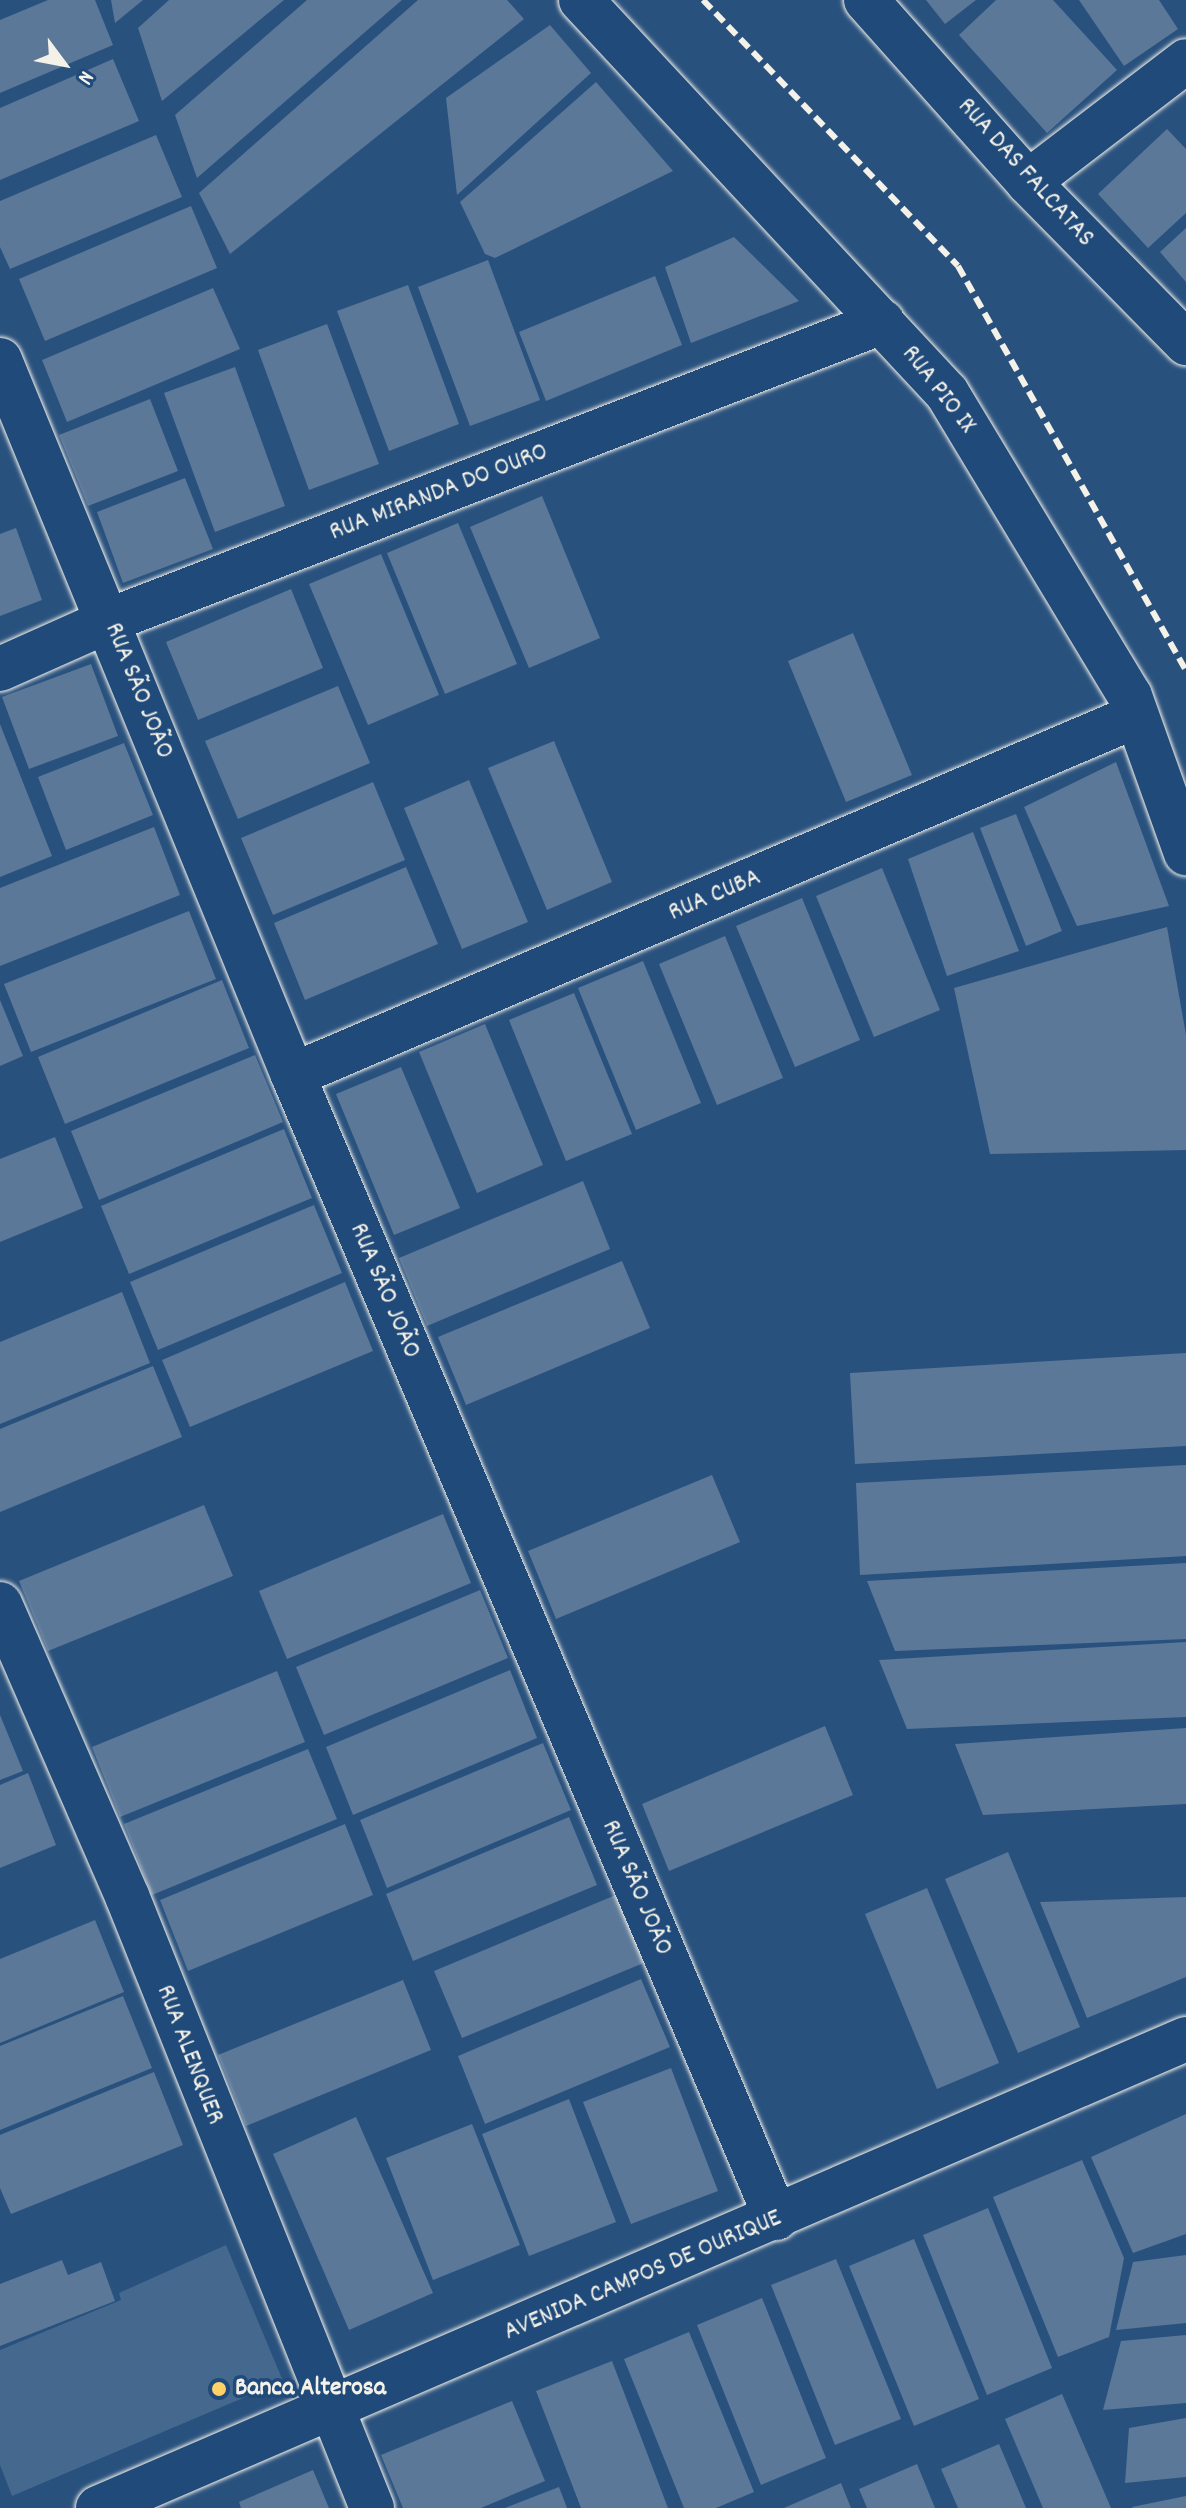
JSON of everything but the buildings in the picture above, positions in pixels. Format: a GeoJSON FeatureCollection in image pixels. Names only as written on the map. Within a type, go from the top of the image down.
{"type":"FeatureCollection","features":[{"type":"Feature","properties":{"kind":"street","name":"RUA PIO IX"},"geometry":{"type":"LineString","coordinates":[[581,0],[947,393],[1025,513],[1136,716],[1186,853]]}},
{"type":"Feature","properties":{"kind":"street","name":"RUA DAS FALCATAS"},"geometry":{"type":"LineString","coordinates":[[866,0],[1028,182],[1186,343]]}},
{"type":"Feature","properties":{"kind":"street"},"geometry":{"type":"LineString","coordinates":[[1028,182],[1186,61]]}},
{"type":"Feature","properties":{"kind":"street","name":"RUA MIRANDA DO OURO"},"geometry":{"type":"LineString","coordinates":[[0,669],[110,620],[882,322]]}},
{"type":"Feature","properties":{"kind":"street","name":"RUA SÃO JOÃO"},"geometry":{"type":"LineString","coordinates":[[0,360],[110,620],[293,1075],[776,2218]]}},
{"type":"Feature","properties":{"kind":"street","name":"RUA CUBA"},"geometry":{"type":"LineString","coordinates":[[293,1075],[1136,716]]}},
{"type":"Feature","properties":{"kind":"street","name":"RUA ALENQUER"},"geometry":{"type":"LineString","coordinates":[[0,1604],[127,1896],[330,2410],[372,2508]]}},
{"type":"Feature","properties":{"kind":"street","name":"AVENIDA CAMPOS DE OURIQUE"},"geometry":{"type":"LineString","coordinates":[[98,2508],[1186,2039]]}},
{"type":"Feature","properties":{"kind":"shaded area"},"geometry":{"type":"Polygon","coordinates":[[[226,2245],[283,2381],[12,2496],[0,2465],[0,2350],[121,2300],[119,2293],[226,2245]]]}},
{"type":"Feature","properties":{"kind":"railway"},"geometry":{"type":"LineString","coordinates":[[703,0],[958,266],[1186,671]]}},
{"type":"Feature","properties":{"kind":"place","name":"Banca Alterosa"},"geometry":{"type":"Point","coordinates":[219,2389]}}]}
